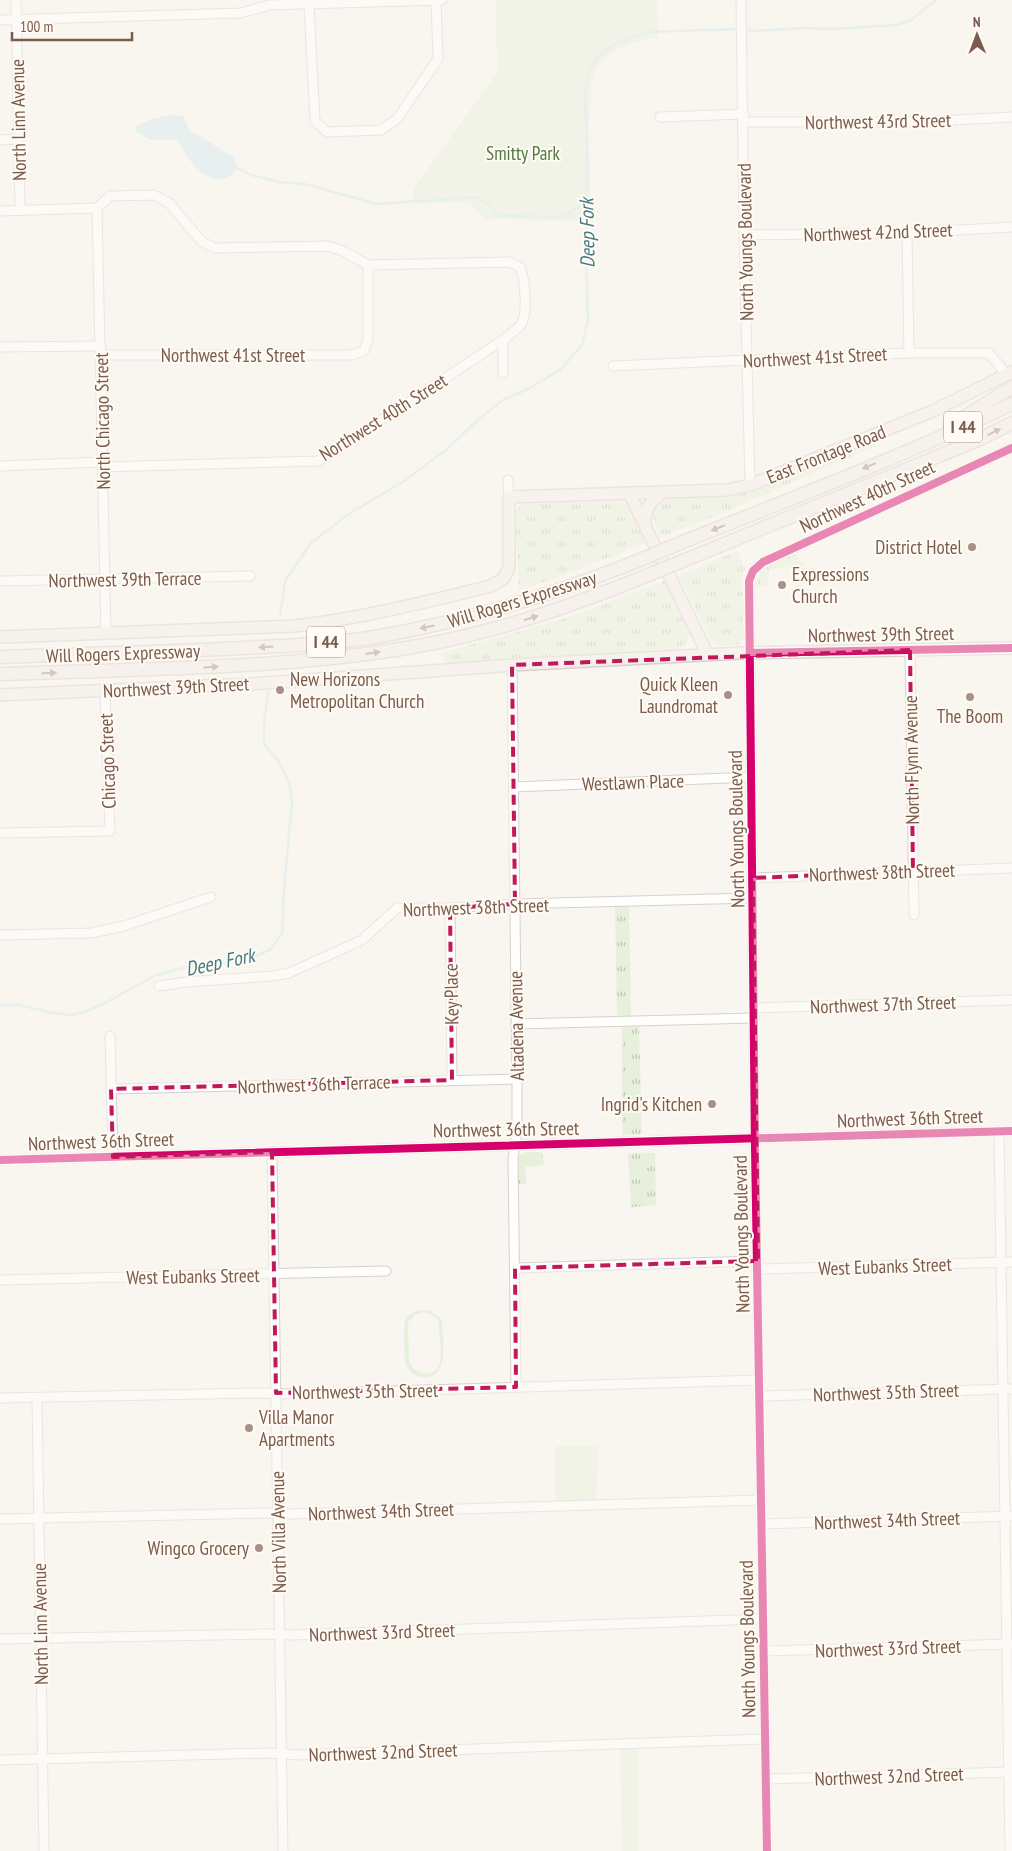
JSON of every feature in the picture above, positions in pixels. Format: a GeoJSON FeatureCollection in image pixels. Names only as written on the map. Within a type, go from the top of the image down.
{"type":"FeatureCollection","features":[{"type":"Feature","properties":{"kind":"highway"},"geometry":{"type":"LineString","coordinates":[[914,448],[1012,387]]}},
{"type":"Feature","properties":{"kind":"highway","name":"Will Rogers Expressway"},"geometry":{"type":"LineString","coordinates":[[0,656],[291,645],[372,637],[450,622],[526,602],[640,560],[914,448],[1012,404]]}},
{"type":"Feature","properties":{"kind":"highway","name":"Will Rogers Expressway"},"geometry":{"type":"LineString","coordinates":[[0,674],[253,665],[332,659],[418,646],[511,625],[567,607],[648,575],[970,443],[1012,423]]}},
{"type":"Feature","properties":{"kind":"main road","name":"East Frontage Road"},"geometry":{"type":"LineString","coordinates":[[630,493],[727,490],[750,484],[935,410],[1010,373]]}},
{"type":"Feature","properties":{"kind":"main road"},"geometry":{"type":"LineString","coordinates":[[645,524],[645,513],[649,505],[664,492]]}},
{"type":"Feature","properties":{"kind":"main road"},"geometry":{"type":"LineString","coordinates":[[0,637],[258,629],[343,620],[382,612],[491,586],[506,576],[509,567],[509,497],[630,493],[708,655]]}},
{"type":"Feature","properties":{"kind":"main road","name":"Northwest 39th Street"},"geometry":{"type":"LineString","coordinates":[[0,695],[278,682],[512,665],[750,653],[1012,648]]}},
{"type":"Feature","properties":{"kind":"street","name":"North Linn Avenue"},"geometry":{"type":"LineString","coordinates":[[16,0],[20,210]]}},
{"type":"Feature","properties":{"kind":"street"},"geometry":{"type":"LineString","coordinates":[[309,4],[315,121],[327,132],[381,130],[397,119],[438,58],[436,0]]}},
{"type":"Feature","properties":{"kind":"street"},"geometry":{"type":"LineString","coordinates":[[0,20],[241,13],[256,4],[442,0]]}},
{"type":"Feature","properties":{"kind":"street","name":"North Youngs Boulevard"},"geometry":{"type":"LineString","coordinates":[[741,0],[750,484]]}},
{"type":"Feature","properties":{"kind":"street","name":"Northwest 43rd Street"},"geometry":{"type":"LineString","coordinates":[[660,117],[917,122],[1012,117]]}},
{"type":"Feature","properties":{"kind":"street"},"geometry":{"type":"LineString","coordinates":[[0,140],[18,139]]}},
{"type":"Feature","properties":{"kind":"street"},"geometry":{"type":"LineString","coordinates":[[0,211],[97,208],[110,196],[154,196],[168,203],[201,241],[214,248],[328,246],[341,250],[368,264],[509,262],[520,267],[524,277],[524,318],[521,324],[503,340],[503,373]]}},
{"type":"Feature","properties":{"kind":"street","name":"North Chicago Street"},"geometry":{"type":"LineString","coordinates":[[97,208],[106,634]]}},
{"type":"Feature","properties":{"kind":"street","name":"Northwest 42nd Street"},"geometry":{"type":"LineString","coordinates":[[744,235],[907,233],[1012,227]]}},
{"type":"Feature","properties":{"kind":"street"},"geometry":{"type":"LineString","coordinates":[[907,233],[909,353]]}},
{"type":"Feature","properties":{"kind":"street","name":"Northwest 41st Street"},"geometry":{"type":"LineString","coordinates":[[0,347],[352,355],[364,352],[368,339],[368,264]]}},
{"type":"Feature","properties":{"kind":"street","name":"Northwest 40th Street"},"geometry":{"type":"LineString","coordinates":[[0,466],[319,461],[503,340]]}},
{"type":"Feature","properties":{"kind":"street","name":"Northwest 41st Street"},"geometry":{"type":"LineString","coordinates":[[613,366],[909,353],[989,352],[1010,373]]}},
{"type":"Feature","properties":{"kind":"street","name":"Northwest 40th Street"},"geometry":{"type":"LineString","coordinates":[[749,587],[750,575],[763,562],[1012,448]]}},
{"type":"Feature","properties":{"kind":"street"},"geometry":{"type":"LineString","coordinates":[[508,480],[509,497]]}},
{"type":"Feature","properties":{"kind":"street","name":"Northwest 39th Terrace"},"geometry":{"type":"LineString","coordinates":[[0,580],[105,580],[250,576]]}},
{"type":"Feature","properties":{"kind":"street","name":"North Youngs Boulevard"},"geometry":{"type":"LineString","coordinates":[[749,587],[767,1851]]}},
{"type":"Feature","properties":{"kind":"street","name":"North Flynn Avenue"},"geometry":{"type":"LineString","coordinates":[[910,650],[914,915]]}},
{"type":"Feature","properties":{"kind":"street","name":"Altadena Avenue"},"geometry":{"type":"LineString","coordinates":[[512,665],[517,1078],[517,1133],[513,1158],[516,1387]]}},
{"type":"Feature","properties":{"kind":"street","name":"Chicago Street"},"geometry":{"type":"LineString","coordinates":[[0,833],[110,830],[105,691]]}},
{"type":"Feature","properties":{"kind":"street","name":"Westlawn Place"},"geometry":{"type":"LineString","coordinates":[[514,787],[751,777]]}},
{"type":"Feature","properties":{"kind":"street","name":"Northwest 38th Street"},"geometry":{"type":"LineString","coordinates":[[753,878],[1012,868]]}},
{"type":"Feature","properties":{"kind":"street"},"geometry":{"type":"LineString","coordinates":[[0,935],[91,933],[124,926],[211,897]]}},
{"type":"Feature","properties":{"kind":"street","name":"Northwest 38th Street"},"geometry":{"type":"LineString","coordinates":[[159,986],[290,973],[362,940],[397,908],[753,898]]}},
{"type":"Feature","properties":{"kind":"street","name":"Key Place"},"geometry":{"type":"LineString","coordinates":[[450,908],[452,1080]]}},
{"type":"Feature","properties":{"kind":"street","name":"Northwest 37th Street"},"geometry":{"type":"LineString","coordinates":[[516,1024],[1012,1000]]}},
{"type":"Feature","properties":{"kind":"street"},"geometry":{"type":"LineString","coordinates":[[110,1036],[113,1156]]}},
{"type":"Feature","properties":{"kind":"street","name":"Northwest 36th Terrace"},"geometry":{"type":"LineString","coordinates":[[111,1089],[517,1078]]}},
{"type":"Feature","properties":{"kind":"street","name":"Northwest 36th Street"},"geometry":{"type":"LineString","coordinates":[[0,1160],[1012,1131]]}},
{"type":"Feature","properties":{"kind":"street"},"geometry":{"type":"LineString","coordinates":[[999,1132],[1001,1262],[1008,1389],[1010,1851]]}},
{"type":"Feature","properties":{"kind":"street","name":"North Villa Avenue"},"geometry":{"type":"LineString","coordinates":[[272,1152],[284,1851]]}},
{"type":"Feature","properties":{"kind":"street","name":"West Eubanks Street"},"geometry":{"type":"LineString","coordinates":[[515,1268],[1012,1262]]}},
{"type":"Feature","properties":{"kind":"street","name":"West Eubanks Street"},"geometry":{"type":"LineString","coordinates":[[0,1280],[386,1271]]}},
{"type":"Feature","properties":{"kind":"street","name":"Northwest 35th Street"},"geometry":{"type":"LineString","coordinates":[[0,1398],[276,1393],[760,1380]]}},
{"type":"Feature","properties":{"kind":"street","name":"Northwest 35th Street"},"geometry":{"type":"LineString","coordinates":[[760,1396],[1008,1389]]}},
{"type":"Feature","properties":{"kind":"street","name":"North Linn Avenue"},"geometry":{"type":"LineString","coordinates":[[37,1398],[44,1851]]}},
{"type":"Feature","properties":{"kind":"street","name":"Northwest 34th Street"},"geometry":{"type":"LineString","coordinates":[[0,1519],[762,1500]]}},
{"type":"Feature","properties":{"kind":"street","name":"Northwest 34th Street"},"geometry":{"type":"LineString","coordinates":[[762,1524],[1008,1516]]}},
{"type":"Feature","properties":{"kind":"street","name":"Northwest 33rd Street"},"geometry":{"type":"LineString","coordinates":[[0,1639],[280,1634],[763,1619]]}},
{"type":"Feature","properties":{"kind":"street","name":"Northwest 33rd Street"},"geometry":{"type":"LineString","coordinates":[[764,1652],[1009,1644]]}},
{"type":"Feature","properties":{"kind":"street","name":"Northwest 32nd Street"},"geometry":{"type":"LineString","coordinates":[[0,1760],[282,1754],[765,1739]]}},
{"type":"Feature","properties":{"kind":"street","name":"Northwest 32nd Street"},"geometry":{"type":"LineString","coordinates":[[766,1780],[1010,1772]]}},
{"type":"Feature","properties":{"kind":"highlighted area"},"geometry":{"type":"Polygon","coordinates":[[[910,650],[913,871],[753,878],[758,1261],[515,1268],[516,1387],[276,1393],[272,1152],[113,1157],[111,1089],[452,1080],[450,908],[515,904],[512,665],[910,650]]]}},
{"type":"Feature","properties":{"kind":"green space","name":"Smitty Park"},"geometry":{"type":"Polygon","coordinates":[[[657,0],[658,37],[632,43],[609,54],[597,67],[593,78],[589,116],[592,221],[484,219],[469,202],[414,204],[413,189],[497,73],[496,1],[657,0]]]}},
{"type":"Feature","properties":{"kind":"green space"},"geometry":{"type":"Polygon","coordinates":[[[870,443],[871,448],[732,509],[659,538],[652,513],[657,505],[668,499],[729,496],[750,492],[870,443]]]}},
{"type":"Feature","properties":{"kind":"green space"},"geometry":{"type":"Polygon","coordinates":[[[621,500],[628,507],[646,543],[551,580],[519,590],[515,514],[519,507],[526,503],[621,500]]]}},
{"type":"Feature","properties":{"kind":"green space"},"geometry":{"type":"Polygon","coordinates":[[[737,551],[745,568],[742,578],[744,638],[738,645],[718,646],[711,640],[679,576],[737,551]]]}},
{"type":"Feature","properties":{"kind":"green space"},"geometry":{"type":"Polygon","coordinates":[[[795,553],[804,566],[769,569],[768,586],[756,587],[757,580],[764,569],[795,553]]]}},
{"type":"Feature","properties":{"kind":"green space"},"geometry":{"type":"Polygon","coordinates":[[[666,580],[690,634],[686,643],[674,651],[445,664],[441,653],[567,618],[666,580]]]}},
{"type":"Feature","properties":{"kind":"green space"},"geometry":{"type":"Polygon","coordinates":[[[615,907],[629,907],[631,1016],[617,1016],[615,907]]]}},
{"type":"Feature","properties":{"kind":"green space"},"geometry":{"type":"Polygon","coordinates":[[[622,1026],[639,1026],[642,1134],[622,1135],[622,1026]]]}},
{"type":"Feature","properties":{"kind":"green space"},"geometry":{"type":"Polygon","coordinates":[[[526,1152],[542,1152],[544,1165],[525,1167],[526,1184],[518,1185],[520,1156],[526,1152]]]}},
{"type":"Feature","properties":{"kind":"green space"},"geometry":{"type":"Polygon","coordinates":[[[628,1153],[655,1153],[656,1205],[631,1207],[628,1153]]]}},
{"type":"Feature","properties":{"kind":"green space"},"geometry":{"type":"Polygon","coordinates":[[[419,1310],[430,1310],[442,1320],[443,1356],[438,1371],[432,1376],[423,1377],[416,1375],[412,1373],[406,1364],[405,1321],[409,1315],[419,1310]],[[423,1312],[415,1315],[408,1322],[409,1360],[418,1372],[428,1374],[436,1370],[441,1356],[438,1320],[432,1315],[423,1312]]]}},
{"type":"Feature","properties":{"kind":"green space"},"geometry":{"type":"Polygon","coordinates":[[[598,1445],[597,1492],[593,1502],[555,1504],[555,1446],[598,1445]]]}},
{"type":"Feature","properties":{"kind":"green space"},"geometry":{"type":"Polygon","coordinates":[[[638,1748],[639,1851],[622,1851],[620,1749],[638,1748]]]}},
{"type":"Feature","properties":{"kind":"water"},"geometry":{"type":"Polygon","coordinates":[[[172,115],[183,116],[191,133],[197,134],[234,158],[237,168],[229,176],[220,179],[212,178],[195,166],[178,140],[150,140],[136,131],[136,126],[152,119],[172,115]]]}},
{"type":"Feature","properties":{"kind":"waterway","name":"Deep Fork"},"geometry":{"type":"LineString","coordinates":[[744,29],[752,31],[805,28],[832,29],[897,25],[911,20],[936,0]]}},
{"type":"Feature","properties":{"kind":"waterway","name":"Deep Fork"},"geometry":{"type":"LineString","coordinates":[[280,616],[285,581],[311,543],[347,515],[404,481],[446,450],[481,417],[503,400],[530,388],[561,369],[582,345],[588,320],[585,95],[590,70],[598,57],[616,43],[647,32],[739,29]]}},
{"type":"Feature","properties":{"kind":"waterway"},"geometry":{"type":"LineString","coordinates":[[237,168],[251,175],[279,182],[305,184],[376,204],[476,197],[486,203],[498,215],[558,217],[571,212],[586,202]]}},
{"type":"Feature","properties":{"kind":"waterway","name":"Deep Fork"},"geometry":{"type":"LineString","coordinates":[[0,1005],[19,1005],[71,1015],[87,1011],[105,1003],[156,975],[183,968],[247,960],[271,949],[282,933],[292,802],[289,782],[278,761],[264,744],[264,722],[268,692]]}},
{"type":"Feature","properties":{"kind":"cycle path"},"geometry":{"type":"LineString","coordinates":[[767,1851],[755,1149],[749,581],[753,571],[763,562],[1012,448]]}},
{"type":"Feature","properties":{"kind":"cycle path"},"geometry":{"type":"LineString","coordinates":[[750,653],[1012,648]]}},
{"type":"Feature","properties":{"kind":"cycle path"},"geometry":{"type":"LineString","coordinates":[[0,1160],[1012,1131]]}},
{"type":"Feature","properties":{"kind":"place","name":"District Hotel"},"geometry":{"type":"Point","coordinates":[972,547]}},
{"type":"Feature","properties":{"kind":"place","name":"Expressions Church"},"geometry":{"type":"Point","coordinates":[782,585]}},
{"type":"Feature","properties":{"kind":"place","name":"New Horizons Metropolitan Church"},"geometry":{"type":"Point","coordinates":[280,690]}},
{"type":"Feature","properties":{"kind":"place","name":"Quick Kleen Laundromat"},"geometry":{"type":"Point","coordinates":[728,695]}},
{"type":"Feature","properties":{"kind":"place","name":"The Boom"},"geometry":{"type":"Point","coordinates":[970,697]}},
{"type":"Feature","properties":{"kind":"place","name":"Ingrid's Kitchen"},"geometry":{"type":"Point","coordinates":[712,1104]}},
{"type":"Feature","properties":{"kind":"place","name":"Villa Manor Apartments"},"geometry":{"type":"Point","coordinates":[249,1428]}},
{"type":"Feature","properties":{"kind":"place","name":"Wingco Grocery"},"geometry":{"type":"Point","coordinates":[259,1548]}}]}
